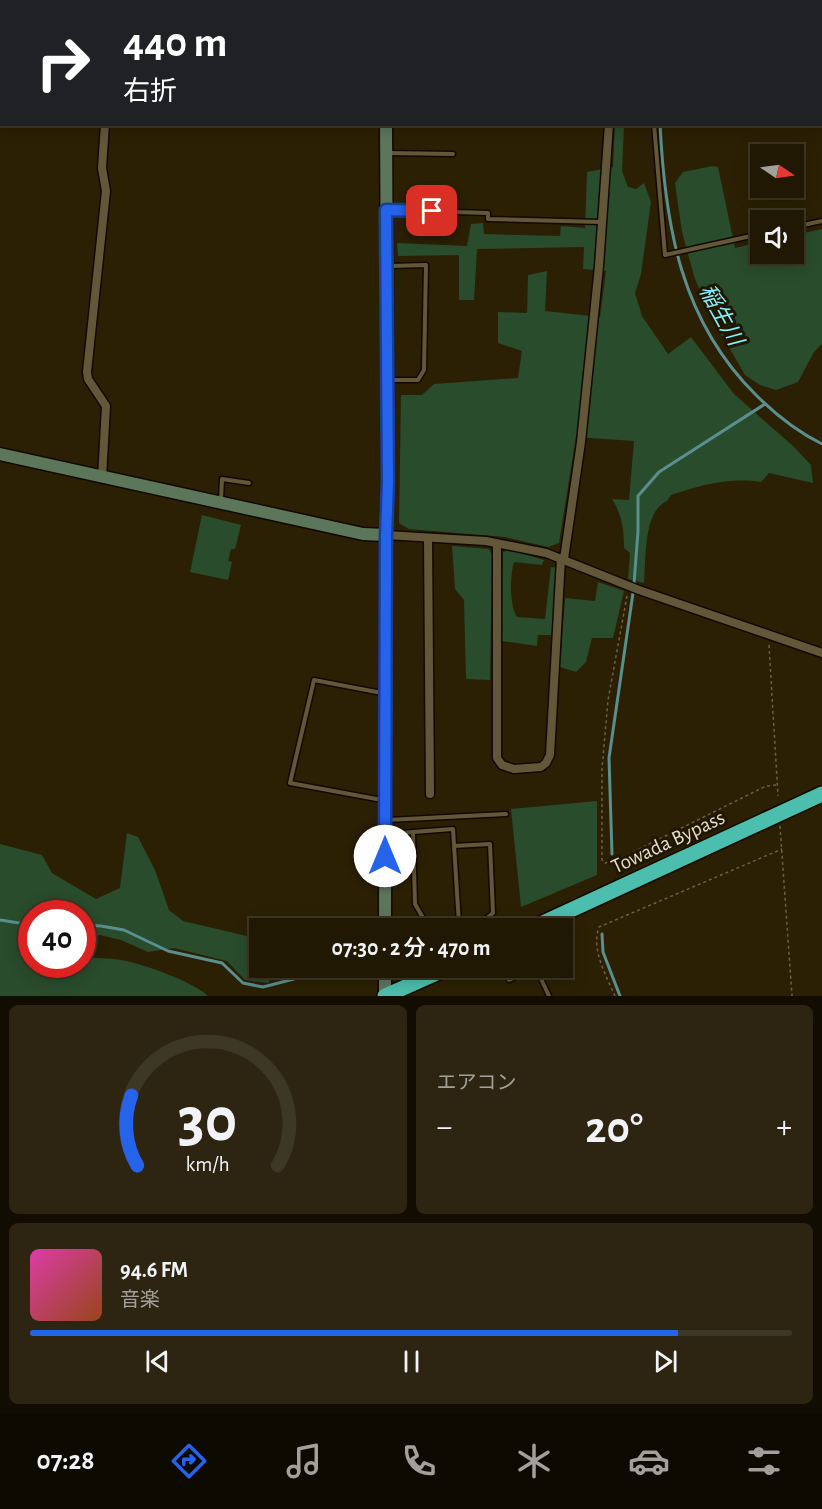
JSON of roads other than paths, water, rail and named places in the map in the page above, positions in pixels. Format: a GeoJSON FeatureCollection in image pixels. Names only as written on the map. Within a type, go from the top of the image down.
{"type":"FeatureCollection","features":[{"type":"Feature","properties":{"kind":"highway","name":"Towada Bypass"},"geometry":{"type":"LineString","coordinates":[[554,918],[822,794]]}},
{"type":"Feature","properties":{"kind":"highway"},"geometry":{"type":"LineString","coordinates":[[385,996],[426,978]]}},
{"type":"Feature","properties":{"kind":"street"},"geometry":{"type":"LineString","coordinates":[[102,478],[106,406],[88,379],[87,372],[106,191],[102,168],[105,126]]}},
{"type":"Feature","properties":{"kind":"street"},"geometry":{"type":"LineString","coordinates":[[385,918],[388,482],[386,126]]}},
{"type":"Feature","properties":{"kind":"street"},"geometry":{"type":"LineString","coordinates":[[497,544],[497,758],[507,768],[541,767],[550,755],[563,559],[581,442],[609,126]]}},
{"type":"Feature","properties":{"kind":"street"},"geometry":{"type":"LineString","coordinates":[[0,454],[363,534],[497,544],[563,559],[628,586],[822,653]]}},
{"type":"Feature","properties":{"kind":"street"},"geometry":{"type":"LineString","coordinates":[[428,538],[430,794]]}},
{"type":"Feature","properties":{"kind":"street"},"geometry":{"type":"LineString","coordinates":[[385,978],[385,996]]}},
{"type":"Feature","properties":{"kind":"lane"},"geometry":{"type":"LineString","coordinates":[[654,126],[665,255],[750,236]]}},
{"type":"Feature","properties":{"kind":"lane"},"geometry":{"type":"LineString","coordinates":[[386,153],[453,154]]}},
{"type":"Feature","properties":{"kind":"lane"},"geometry":{"type":"LineString","coordinates":[[386,210],[488,213],[488,219],[602,222]]}},
{"type":"Feature","properties":{"kind":"lane"},"geometry":{"type":"LineString","coordinates":[[804,225],[822,221]]}},
{"type":"Feature","properties":{"kind":"lane"},"geometry":{"type":"LineString","coordinates":[[386,266],[426,266],[424,370],[418,380],[387,380]]}},
{"type":"Feature","properties":{"kind":"lane"},"geometry":{"type":"LineString","coordinates":[[220,503],[222,479],[249,483]]}},
{"type":"Feature","properties":{"kind":"lane"},"geometry":{"type":"LineString","coordinates":[[386,694],[314,680],[290,783],[357,797],[386,800]]}},
{"type":"Feature","properties":{"kind":"lane"},"geometry":{"type":"LineString","coordinates":[[385,820],[506,814]]}},
{"type":"Feature","properties":{"kind":"lane"},"geometry":{"type":"LineString","coordinates":[[385,835],[453,829],[459,918]]}},
{"type":"Feature","properties":{"kind":"lane"},"geometry":{"type":"LineString","coordinates":[[413,832],[415,904],[423,918]]}},
{"type":"Feature","properties":{"kind":"lane"},"geometry":{"type":"LineString","coordinates":[[454,846],[490,844],[493,913],[487,918]]}},
{"type":"Feature","properties":{"kind":"lane"},"geometry":{"type":"LineString","coordinates":[[540,978],[549,996]]}},
{"type":"Feature","properties":{"kind":"waterway","name":"稲生川"},"geometry":{"type":"LineString","coordinates":[[660,126],[662,162],[673,235],[694,304],[710,336],[731,366],[763,402],[779,416],[822,444]]}},
{"type":"Feature","properties":{"kind":"waterway"},"geometry":{"type":"LineString","coordinates":[[634,584],[638,496],[659,472],[765,404]]}},
{"type":"Feature","properties":{"kind":"waterway"},"geometry":{"type":"LineString","coordinates":[[612,854],[609,758],[633,593]]}},
{"type":"Feature","properties":{"kind":"waterway"},"geometry":{"type":"LineString","coordinates":[[0,920],[18,923]]}},
{"type":"Feature","properties":{"kind":"waterway"},"geometry":{"type":"LineString","coordinates":[[96,926],[124,930],[168,951],[222,963],[243,983],[263,987],[294,979]]}},
{"type":"Feature","properties":{"kind":"waterway"},"geometry":{"type":"LineString","coordinates":[[602,934],[603,952],[620,996]]}}]}
